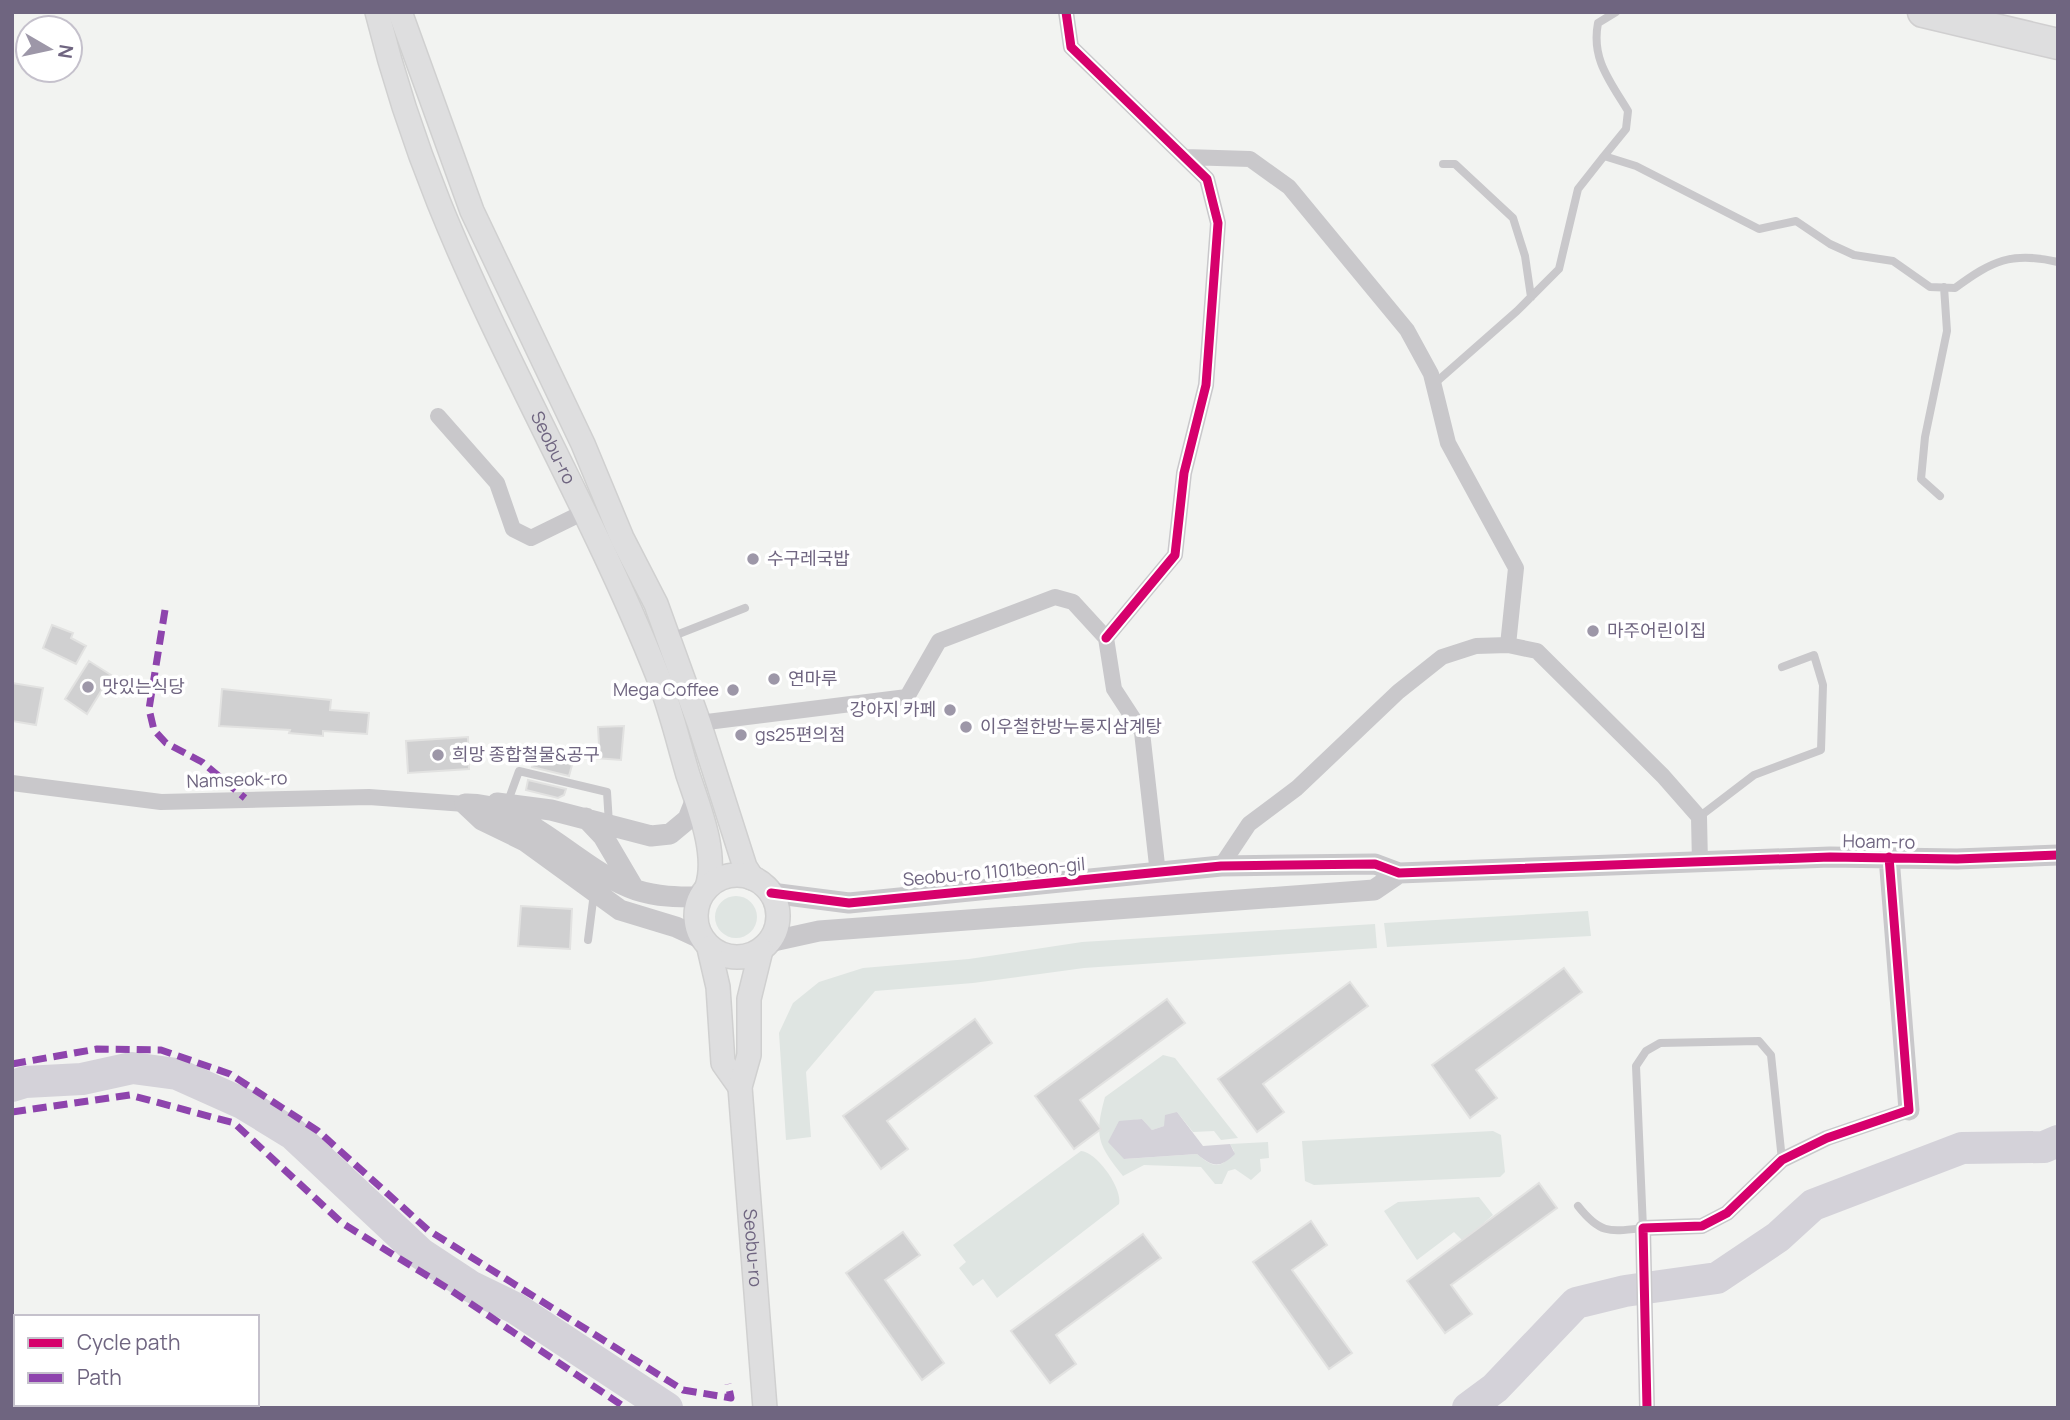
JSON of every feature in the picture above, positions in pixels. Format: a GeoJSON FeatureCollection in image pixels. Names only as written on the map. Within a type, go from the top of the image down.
{"type":"FeatureCollection","features":[{"type":"Feature","properties":{"kind":"highway"},"geometry":{"type":"LineString","coordinates":[[1923,12],[2058,44]]}},
{"type":"Feature","properties":{"kind":"main road","name":"Seobu-ro"},"geometry":{"type":"LineString","coordinates":[[377,12],[391,69],[439,204],[621,587],[658,677],[696,799],[710,860],[712,873],[703,892]]}},
{"type":"Feature","properties":{"kind":"main road","name":"Seobu-ro"},"geometry":{"type":"LineString","coordinates":[[400,12],[472,211],[583,444],[668,638],[699,723],[745,867],[752,878]]}},
{"type":"Feature","properties":{"kind":"main road"},"geometry":{"type":"LineString","coordinates":[[726,876],[752,878],[771,893],[778,909],[778,921],[765,946],[751,955],[729,958],[706,944],[695,918],[703,892],[726,876]]}},
{"type":"Feature","properties":{"kind":"main road","name":"Seobu-ro"},"geometry":{"type":"LineString","coordinates":[[706,944],[718,987],[723,1063],[740,1087]]}},
{"type":"Feature","properties":{"kind":"main road","name":"Seobu-ro"},"geometry":{"type":"LineString","coordinates":[[765,946],[749,999],[749,1055],[740,1087],[765,1408]]}},
{"type":"Feature","properties":{"kind":"street"},"geometry":{"type":"LineString","coordinates":[[1066,12],[1071,47],[1208,179],[1218,223],[1206,385],[1184,473],[1175,555],[1106,638]]}},
{"type":"Feature","properties":{"kind":"street"},"geometry":{"type":"LineString","coordinates":[[1185,158],[1250,159],[1289,187],[1407,330],[1434,384],[1448,443],[1516,568],[1508,645]]}},
{"type":"Feature","properties":{"kind":"street"},"geometry":{"type":"LineString","coordinates":[[438,416],[497,483],[513,529],[531,538],[584,512]]}},
{"type":"Feature","properties":{"kind":"street"},"geometry":{"type":"LineString","coordinates":[[699,723],[906,697],[939,641],[1055,597],[1073,602],[1106,638],[1114,689],[1142,732],[1157,874]]}},
{"type":"Feature","properties":{"kind":"street"},"geometry":{"type":"LineString","coordinates":[[1221,866],[1248,824],[1297,788],[1398,692],[1441,657],[1476,646],[1508,645],[1537,651],[1645,757],[1699,817],[1700,864]]}},
{"type":"Feature","properties":{"kind":"street","name":"Namseok-ro"},"geometry":{"type":"LineString","coordinates":[[12,782],[161,802],[369,797],[474,804]]}},
{"type":"Feature","properties":{"kind":"street"},"geometry":{"type":"LineString","coordinates":[[474,804],[507,804],[586,818],[651,836],[670,834],[688,818],[696,799]]}},
{"type":"Feature","properties":{"kind":"street"},"geometry":{"type":"LineString","coordinates":[[474,804],[516,818],[634,889],[669,898],[703,892]]}},
{"type":"Feature","properties":{"kind":"street"},"geometry":{"type":"LineString","coordinates":[[474,804],[482,820],[525,841],[620,910],[676,927],[706,944]]}},
{"type":"Feature","properties":{"kind":"street"},"geometry":{"type":"LineString","coordinates":[[586,818],[603,836],[634,889]]}},
{"type":"Feature","properties":{"kind":"street","name":"Hoam-ro"},"geometry":{"type":"LineString","coordinates":[[1399,873],[1889,857],[1956,859],[2058,855]]}},
{"type":"Feature","properties":{"kind":"street"},"geometry":{"type":"LineString","coordinates":[[1647,1408],[1643,1228],[1702,1226],[1727,1213],[1782,1160],[1827,1138],[1909,1110],[1889,857]]}},
{"type":"Feature","properties":{"kind":"street","name":"Seobu-ro 1101beon-gil"},"geometry":{"type":"LineString","coordinates":[[771,893],[849,903],[1221,866],[1375,864],[1399,873]]}},
{"type":"Feature","properties":{"kind":"street"},"geometry":{"type":"LineString","coordinates":[[765,946],[819,930],[1374,890],[1399,873]]}},
{"type":"Feature","properties":{"kind":"lane"},"geometry":{"type":"LineString","coordinates":[[1434,384],[1559,269],[1578,189],[1626,129],[1629,111],[1599,64],[1595,39],[1598,23],[1616,12]]}},
{"type":"Feature","properties":{"kind":"lane"},"geometry":{"type":"LineString","coordinates":[[1604,156],[1636,166],[1759,229],[1796,221],[1830,244],[1854,255],[1893,261],[1930,286],[1955,288],[1988,264],[2030,256],[2058,262]]}},
{"type":"Feature","properties":{"kind":"lane"},"geometry":{"type":"LineString","coordinates":[[1443,164],[1455,164],[1513,218],[1525,256],[1531,297]]}},
{"type":"Feature","properties":{"kind":"lane"},"geometry":{"type":"LineString","coordinates":[[1940,496],[1921,479],[1925,437],[1947,331],[1944,287]]}},
{"type":"Feature","properties":{"kind":"lane"},"geometry":{"type":"LineString","coordinates":[[668,638],[745,608]]}},
{"type":"Feature","properties":{"kind":"lane"},"geometry":{"type":"LineString","coordinates":[[1699,817],[1754,775],[1821,750],[1823,685],[1814,655],[1782,667]]}},
{"type":"Feature","properties":{"kind":"lane"},"geometry":{"type":"LineString","coordinates":[[507,804],[519,771],[607,792],[609,824]]}},
{"type":"Feature","properties":{"kind":"lane"},"geometry":{"type":"LineString","coordinates":[[588,940],[594,893]]}},
{"type":"Feature","properties":{"kind":"lane"},"geometry":{"type":"LineString","coordinates":[[1578,1206],[1592,1225],[1603,1230],[1643,1228],[1636,1066],[1646,1051],[1660,1042],[1759,1041],[1771,1055],[1782,1160]]}},
{"type":"Feature","properties":{"kind":"shaded area"},"geometry":{"type":"Polygon","coordinates":[[[736,896],[751,902],[757,917],[751,932],[736,938],[721,932],[715,917],[721,902],[736,896]]]}},
{"type":"Feature","properties":{"kind":"shaded area"},"geometry":{"type":"Polygon","coordinates":[[[1588,911],[1591,936],[1387,947],[1384,923],[1588,911]]]}},
{"type":"Feature","properties":{"kind":"shaded area"},"geometry":{"type":"Polygon","coordinates":[[[1375,924],[1377,948],[1084,968],[973,983],[875,991],[806,1072],[811,1137],[786,1140],[779,1033],[793,1003],[819,982],[863,968],[969,959],[1082,942],[1375,924]]]}},
{"type":"Feature","properties":{"kind":"shaded area"},"geometry":{"type":"Polygon","coordinates":[[[1163,1055],[1175,1058],[1238,1138],[1221,1140],[1214,1131],[1193,1132],[1177,1112],[1164,1126],[1152,1130],[1142,1119],[1119,1122],[1125,1159],[1197,1154],[1217,1165],[1234,1151],[1230,1144],[1268,1142],[1269,1158],[1260,1159],[1261,1171],[1251,1180],[1235,1169],[1228,1171],[1222,1184],[1215,1184],[1201,1167],[1144,1165],[1123,1176],[1108,1156],[1100,1140],[1099,1131],[1105,1097],[1163,1055]]]}},
{"type":"Feature","properties":{"kind":"shaded area"},"geometry":{"type":"Polygon","coordinates":[[[1177,1112],[1203,1146],[1230,1144],[1235,1154],[1220,1164],[1207,1162],[1197,1154],[1124,1159],[1108,1142],[1119,1121],[1142,1119],[1152,1130],[1164,1126],[1165,1115],[1177,1112]]]}},
{"type":"Feature","properties":{"kind":"shaded area"},"geometry":{"type":"Polygon","coordinates":[[[1493,1131],[1501,1135],[1505,1172],[1500,1177],[1314,1185],[1305,1181],[1302,1141],[1493,1131]]]}},
{"type":"Feature","properties":{"kind":"shaded area"},"geometry":{"type":"Polygon","coordinates":[[[1081,1151],[1094,1158],[1107,1172],[1117,1190],[1119,1204],[997,1298],[983,1279],[973,1286],[959,1268],[966,1262],[953,1245],[1081,1151]]]}},
{"type":"Feature","properties":{"kind":"shaded area"},"geometry":{"type":"Polygon","coordinates":[[[1479,1197],[1493,1215],[1463,1241],[1454,1232],[1417,1260],[1384,1211],[1398,1202],[1479,1197]]]}},
{"type":"Feature","properties":{"kind":"building"},"geometry":{"type":"Polygon","coordinates":[[[52,625],[73,633],[71,638],[86,646],[76,664],[43,648],[52,625]]]}},
{"type":"Feature","properties":{"kind":"building","name":"맛있는식당"},"geometry":{"type":"Polygon","coordinates":[[[89,661],[111,675],[87,714],[65,699],[89,661]]]}},
{"type":"Feature","properties":{"kind":"building"},"geometry":{"type":"Polygon","coordinates":[[[12,683],[43,688],[36,725],[12,721],[12,683]]]}},
{"type":"Feature","properties":{"kind":"building"},"geometry":{"type":"Polygon","coordinates":[[[222,689],[331,700],[330,710],[369,713],[367,734],[323,731],[323,736],[289,733],[290,730],[219,726],[222,689]]]}},
{"type":"Feature","properties":{"kind":"building"},"geometry":{"type":"Polygon","coordinates":[[[624,726],[621,760],[595,758],[595,745],[599,745],[598,727],[624,726]]]}},
{"type":"Feature","properties":{"kind":"building","name":"희망 종합철물&공구"},"geometry":{"type":"Polygon","coordinates":[[[468,737],[469,769],[408,773],[406,741],[468,737]]]}},
{"type":"Feature","properties":{"kind":"building"},"geometry":{"type":"Polygon","coordinates":[[[537,752],[572,765],[569,776],[532,767],[537,752]]]}},
{"type":"Feature","properties":{"kind":"building"},"geometry":{"type":"Polygon","coordinates":[[[528,780],[566,789],[564,795],[558,798],[526,790],[528,780]]]}},
{"type":"Feature","properties":{"kind":"building"},"geometry":{"type":"Polygon","coordinates":[[[521,906],[572,909],[570,949],[518,946],[521,906]]]}},
{"type":"Feature","properties":{"kind":"building"},"geometry":{"type":"Polygon","coordinates":[[[1564,968],[1582,992],[1476,1070],[1497,1098],[1470,1118],[1432,1065],[1564,968]]]}},
{"type":"Feature","properties":{"kind":"building"},"geometry":{"type":"Polygon","coordinates":[[[1350,982],[1368,1006],[1263,1084],[1284,1112],[1257,1132],[1218,1079],[1350,982]]]}},
{"type":"Feature","properties":{"kind":"building"},"geometry":{"type":"Polygon","coordinates":[[[1167,999],[1185,1023],[1080,1100],[1101,1129],[1074,1149],[1035,1096],[1167,999]]]}},
{"type":"Feature","properties":{"kind":"building"},"geometry":{"type":"Polygon","coordinates":[[[975,1019],[992,1043],[887,1121],[908,1149],[881,1169],[843,1116],[975,1019]]]}},
{"type":"Feature","properties":{"kind":"building"},"geometry":{"type":"Polygon","coordinates":[[[1539,1183],[1557,1208],[1451,1285],[1472,1314],[1445,1333],[1407,1281],[1539,1183]]]}},
{"type":"Feature","properties":{"kind":"building"},"geometry":{"type":"Polygon","coordinates":[[[1311,1221],[1327,1245],[1292,1270],[1352,1353],[1329,1369],[1253,1262],[1311,1221]]]}},
{"type":"Feature","properties":{"kind":"building"},"geometry":{"type":"Polygon","coordinates":[[[903,1232],[920,1255],[885,1280],[944,1363],[922,1380],[846,1273],[903,1232]]]}},
{"type":"Feature","properties":{"kind":"building"},"geometry":{"type":"Polygon","coordinates":[[[1143,1234],[1161,1258],[1056,1335],[1076,1364],[1050,1383],[1011,1331],[1143,1234]]]}},
{"type":"Feature","properties":{"kind":"waterway"},"geometry":{"type":"LineString","coordinates":[[12,1086],[25,1082],[82,1079],[132,1068],[177,1074],[244,1104],[293,1134],[420,1253],[470,1286],[515,1308],[667,1408]]}},
{"type":"Feature","properties":{"kind":"waterway"},"geometry":{"type":"LineString","coordinates":[[1468,1408],[1495,1388],[1576,1303],[1625,1291],[1717,1278],[1778,1237],[1813,1205],[1962,1148],[2044,1147],[2058,1141]]}},
{"type":"Feature","properties":{"kind":"marked path"},"geometry":{"type":"LineString","coordinates":[[165,610],[149,709],[154,730],[166,743],[202,762],[245,798]]}},
{"type":"Feature","properties":{"kind":"marked path"},"geometry":{"type":"LineString","coordinates":[[12,1064],[97,1049],[161,1050],[230,1074],[318,1131],[428,1230],[683,1390],[731,1398],[728,1384]]}},
{"type":"Feature","properties":{"kind":"marked path"},"geometry":{"type":"LineString","coordinates":[[12,1112],[130,1095],[234,1123],[342,1223],[452,1291],[626,1408]]}},
{"type":"Feature","properties":{"kind":"cycle path"},"geometry":{"type":"LineString","coordinates":[[1066,12],[1071,47],[1207,179],[1218,223],[1206,385],[1184,473],[1175,555],[1106,638]]}},
{"type":"Feature","properties":{"kind":"cycle path"},"geometry":{"type":"LineString","coordinates":[[771,893],[849,903],[1221,866],[1375,864],[1399,873],[1830,857],[1957,859],[2058,855]]}},
{"type":"Feature","properties":{"kind":"cycle path"},"geometry":{"type":"LineString","coordinates":[[1647,1408],[1643,1228],[1702,1226],[1727,1213],[1782,1160],[1827,1138],[1909,1110],[1889,857]]}},
{"type":"Feature","properties":{"kind":"place","name":"수구레국밥"},"geometry":{"type":"Point","coordinates":[753,559]}},
{"type":"Feature","properties":{"kind":"place","name":"마주어린이집"},"geometry":{"type":"Point","coordinates":[1593,631]}},
{"type":"Feature","properties":{"kind":"place","name":"연마루"},"geometry":{"type":"Point","coordinates":[774,679]}},
{"type":"Feature","properties":{"kind":"place","name":"맛있는식당"},"geometry":{"type":"Point","coordinates":[88,687]}},
{"type":"Feature","properties":{"kind":"place","name":"Mega Coffee"},"geometry":{"type":"Point","coordinates":[733,690]}},
{"type":"Feature","properties":{"kind":"place","name":"강아지 카페"},"geometry":{"type":"Point","coordinates":[950,710]}},
{"type":"Feature","properties":{"kind":"place","name":"이우철한방누룽지삼계탕"},"geometry":{"type":"Point","coordinates":[966,727]}},
{"type":"Feature","properties":{"kind":"place","name":"gs25편의점"},"geometry":{"type":"Point","coordinates":[741,735]}},
{"type":"Feature","properties":{"kind":"place","name":"희망 종합철물&공구"},"geometry":{"type":"Point","coordinates":[438,755]}}]}
